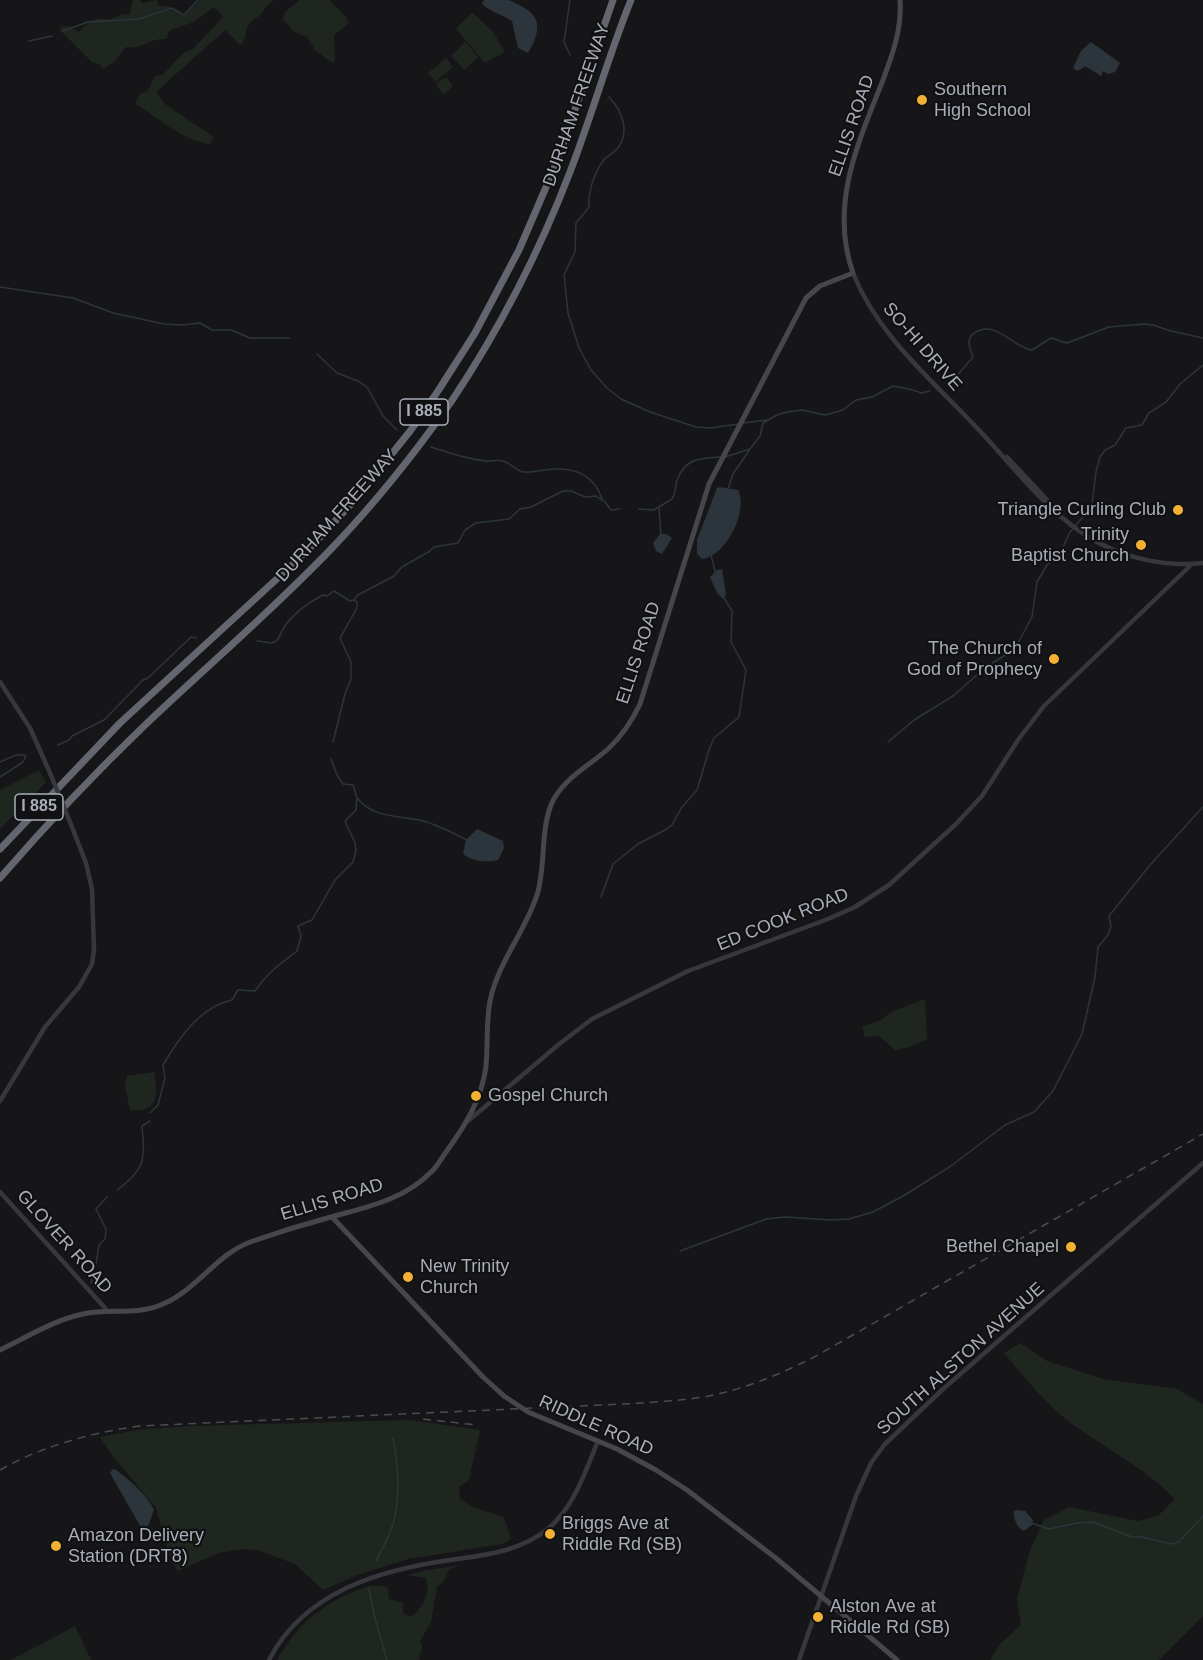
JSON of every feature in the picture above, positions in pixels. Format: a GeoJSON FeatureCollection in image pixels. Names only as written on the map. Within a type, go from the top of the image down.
{"type":"FeatureCollection","features":[{"type":"Feature","properties":{"kind":"highway","name":"DURHAM FREEWAY"},"geometry":{"type":"LineString","coordinates":[[0,849],[120,723],[271,585],[321,536],[368,484],[411,429],[463,352],[519,250],[560,153],[613,0]]}},
{"type":"Feature","properties":{"kind":"highway","name":"DURHAM FREEWAY"},"geometry":{"type":"LineString","coordinates":[[0,878],[43,828],[105,764],[325,556],[380,495],[424,439],[483,351],[534,257],[574,163],[609,59],[633,0]]}},
{"type":"Feature","properties":{"kind":"main road","name":"ELLIS ROAD"},"geometry":{"type":"LineString","coordinates":[[0,1350],[62,1320],[86,1313],[132,1312],[162,1305],[184,1291],[229,1252],[241,1245],[378,1204],[413,1187],[432,1172],[468,1122],[478,1099],[486,1068],[489,1003],[496,978],[529,917],[538,891],[545,822],[553,802],[572,778],[608,749],[632,722],[640,704],[708,484],[806,298],[820,286],[853,273],[845,239],[843,209],[846,188],[858,144],[895,50],[900,26],[900,0]]}},
{"type":"Feature","properties":{"kind":"main road","name":"RIDDLE ROAD"},"geometry":{"type":"LineString","coordinates":[[332,1217],[483,1377],[504,1396],[548,1422],[598,1441],[657,1470],[687,1490],[743,1532],[897,1660]]}},
{"type":"Feature","properties":{"kind":"street","name":"SO-HI DRIVE"},"geometry":{"type":"LineString","coordinates":[[853,273],[866,301],[885,329],[1068,523],[1099,543],[1133,557],[1174,564],[1203,563]]}},
{"type":"Feature","properties":{"kind":"street","name":"ED COOK ROAD"},"geometry":{"type":"LineString","coordinates":[[468,1122],[558,1045],[592,1020],[688,971],[855,907],[889,885],[956,824],[982,796],[1018,740],[1044,706],[1191,565]]}},
{"type":"Feature","properties":{"kind":"street"},"geometry":{"type":"LineString","coordinates":[[0,682],[30,728],[51,773],[86,863],[92,889],[94,950],[92,964],[79,987],[45,1027],[0,1101]]}},
{"type":"Feature","properties":{"kind":"street","name":"SOUTH ALSTON AVENUE"},"geometry":{"type":"LineString","coordinates":[[799,1660],[863,1479],[884,1445],[937,1395],[1203,1163]]}},
{"type":"Feature","properties":{"kind":"street","name":"GLOVER ROAD"},"geometry":{"type":"LineString","coordinates":[[0,1192],[106,1311]]}},
{"type":"Feature","properties":{"kind":"street"},"geometry":{"type":"LineString","coordinates":[[268,1660],[284,1636],[301,1617],[322,1601],[345,1588],[405,1568],[507,1550],[538,1536],[553,1523],[573,1498],[598,1441]]}},
{"type":"Feature","properties":{"kind":"shaded area"},"geometry":{"type":"Polygon","coordinates":[[[133,0],[140,0],[142,3],[157,0],[159,6],[168,6],[184,15],[200,0],[274,0],[248,26],[240,45],[225,30],[156,92],[165,104],[214,137],[210,144],[180,134],[135,103],[140,94],[148,91],[154,77],[164,74],[182,54],[194,48],[223,17],[214,7],[194,22],[170,30],[166,39],[126,47],[114,62],[103,69],[100,64],[93,63],[60,30],[61,27],[68,26],[79,32],[96,20],[109,20],[122,14],[130,15],[133,0]]]}},
{"type":"Feature","properties":{"kind":"shaded area"},"geometry":{"type":"Polygon","coordinates":[[[300,0],[330,0],[347,18],[348,24],[334,35],[335,62],[331,62],[315,50],[307,37],[293,31],[283,19],[285,12],[300,0]]]}},
{"type":"Feature","properties":{"kind":"shaded area"},"geometry":{"type":"Polygon","coordinates":[[[484,0],[510,0],[533,15],[537,33],[528,53],[518,48],[512,21],[485,7],[482,4],[484,0]]]}},
{"type":"Feature","properties":{"kind":"shaded area"},"geometry":{"type":"Polygon","coordinates":[[[472,12],[493,32],[505,52],[485,63],[456,29],[472,12]]]}},
{"type":"Feature","properties":{"kind":"shaded area"},"geometry":{"type":"Polygon","coordinates":[[[465,42],[478,57],[464,70],[451,56],[465,42]]]}},
{"type":"Feature","properties":{"kind":"shaded area"},"geometry":{"type":"Polygon","coordinates":[[[1091,42],[1120,63],[1115,72],[1108,74],[1103,71],[1101,76],[1085,66],[1078,71],[1073,68],[1081,51],[1091,42]]]}},
{"type":"Feature","properties":{"kind":"shaded area"},"geometry":{"type":"Polygon","coordinates":[[[446,58],[453,67],[435,82],[428,73],[446,58]]]}},
{"type":"Feature","properties":{"kind":"shaded area"},"geometry":{"type":"Polygon","coordinates":[[[446,77],[453,86],[443,95],[436,84],[446,77]]]}},
{"type":"Feature","properties":{"kind":"shaded area"},"geometry":{"type":"Polygon","coordinates":[[[719,487],[738,490],[741,499],[738,521],[733,532],[719,550],[702,559],[697,554],[697,540],[719,487]]]}},
{"type":"Feature","properties":{"kind":"shaded area"},"geometry":{"type":"Polygon","coordinates":[[[660,534],[666,534],[672,538],[662,554],[656,551],[653,543],[660,534]]]}},
{"type":"Feature","properties":{"kind":"shaded area"},"geometry":{"type":"Polygon","coordinates":[[[722,569],[726,595],[723,599],[717,593],[710,577],[717,570],[722,569]]]}},
{"type":"Feature","properties":{"kind":"shaded area"},"geometry":{"type":"Polygon","coordinates":[[[39,770],[46,782],[0,829],[0,790],[39,770]]]}},
{"type":"Feature","properties":{"kind":"shaded area"},"geometry":{"type":"Polygon","coordinates":[[[477,829],[503,841],[504,848],[498,860],[479,861],[463,854],[466,840],[477,829]]]}},
{"type":"Feature","properties":{"kind":"shaded area"},"geometry":{"type":"Polygon","coordinates":[[[925,999],[927,1039],[910,1047],[895,1050],[879,1036],[865,1037],[862,1027],[881,1020],[891,1012],[925,999]]]}},
{"type":"Feature","properties":{"kind":"shaded area"},"geometry":{"type":"Polygon","coordinates":[[[154,1072],[156,1095],[154,1101],[147,1108],[130,1110],[125,1085],[127,1076],[154,1072]]]}},
{"type":"Feature","properties":{"kind":"shaded area"},"geometry":{"type":"Polygon","coordinates":[[[1020,1343],[1047,1361],[1103,1379],[1177,1389],[1203,1404],[1203,1616],[1159,1660],[990,1660],[1001,1643],[1021,1625],[1017,1599],[1030,1550],[1044,1520],[1069,1507],[1137,1521],[1158,1516],[1175,1499],[1138,1468],[1071,1423],[1044,1399],[1004,1353],[1020,1343]]]}},
{"type":"Feature","properties":{"kind":"shaded area"},"geometry":{"type":"Polygon","coordinates":[[[409,1420],[480,1430],[469,1480],[459,1487],[460,1499],[472,1507],[504,1517],[511,1539],[502,1544],[408,1559],[355,1576],[323,1590],[295,1564],[258,1550],[243,1549],[218,1553],[178,1571],[171,1561],[156,1508],[100,1437],[137,1430],[190,1426],[409,1420]]]}},
{"type":"Feature","properties":{"kind":"shaded area"},"geometry":{"type":"Polygon","coordinates":[[[115,1469],[142,1493],[154,1510],[147,1529],[143,1531],[110,1473],[115,1469]]]}},
{"type":"Feature","properties":{"kind":"shaded area"},"geometry":{"type":"Polygon","coordinates":[[[1014,1511],[1025,1511],[1033,1520],[1032,1525],[1024,1531],[1015,1520],[1014,1511]]]}},
{"type":"Feature","properties":{"kind":"shaded area"},"geometry":{"type":"Polygon","coordinates":[[[459,1565],[449,1570],[443,1582],[437,1587],[431,1622],[420,1641],[422,1647],[419,1660],[277,1660],[300,1628],[329,1604],[366,1587],[383,1586],[388,1588],[389,1599],[403,1603],[403,1613],[410,1617],[419,1610],[425,1600],[427,1584],[426,1578],[408,1575],[459,1565]]]}},
{"type":"Feature","properties":{"kind":"shaded area"},"geometry":{"type":"Polygon","coordinates":[[[75,1626],[91,1660],[11,1660],[75,1626]]]}},
{"type":"Feature","properties":{"kind":"waterway"},"geometry":{"type":"LineString","coordinates":[[63,31],[88,22],[139,19],[172,8],[184,15],[198,0]]}},
{"type":"Feature","properties":{"kind":"waterway"},"geometry":{"type":"LineString","coordinates":[[570,0],[564,42],[570,55]]}},
{"type":"Feature","properties":{"kind":"waterway"},"geometry":{"type":"LineString","coordinates":[[29,41],[52,36]]}},
{"type":"Feature","properties":{"kind":"waterway"},"geometry":{"type":"LineString","coordinates":[[609,97],[621,115],[623,136],[617,149],[604,159],[594,177],[589,207],[576,223],[575,252],[564,275],[568,313],[579,348],[591,370],[607,388],[621,399],[650,412],[696,427],[710,428],[739,424]]}},
{"type":"Feature","properties":{"kind":"waterway"},"geometry":{"type":"LineString","coordinates":[[0,287],[73,298],[113,313],[164,324],[200,323],[212,330],[231,330],[250,338],[289,338]]}},
{"type":"Feature","properties":{"kind":"waterway"},"geometry":{"type":"LineString","coordinates":[[955,378],[973,357],[969,345],[971,336],[983,329],[991,329],[1018,345],[1032,350],[1051,338],[1067,343],[1109,327],[1144,324],[1203,338]]}},
{"type":"Feature","properties":{"kind":"waterway"},"geometry":{"type":"LineString","coordinates":[[317,354],[337,373],[367,387],[383,416],[397,430]]}},
{"type":"Feature","properties":{"kind":"waterway"},"geometry":{"type":"LineString","coordinates":[[888,742],[914,720],[953,696],[1018,643],[1032,617],[1037,582],[1047,565],[1059,556],[1070,532],[1092,504],[1100,457],[1105,450],[1115,445],[1126,428],[1142,425],[1149,413],[1166,402],[1180,384],[1203,365]]}},
{"type":"Feature","properties":{"kind":"waterway"},"geometry":{"type":"LineString","coordinates":[[725,457],[750,449],[760,436],[763,423],[777,415],[802,410],[825,415],[843,410],[856,400],[872,397],[893,386],[921,393],[930,391]]}},
{"type":"Feature","properties":{"kind":"waterway"},"geometry":{"type":"LineString","coordinates":[[743,423],[766,420]]}},
{"type":"Feature","properties":{"kind":"waterway"},"geometry":{"type":"LineString","coordinates":[[431,447],[472,459],[503,461],[523,472],[556,469],[578,472],[595,485],[602,499]]}},
{"type":"Feature","properties":{"kind":"waterway"},"geometry":{"type":"LineString","coordinates":[[728,489],[733,474],[750,449]]}},
{"type":"Feature","properties":{"kind":"waterway"},"geometry":{"type":"LineString","coordinates":[[639,509],[654,510],[672,499],[677,480],[689,463],[700,459],[720,457]]}},
{"type":"Feature","properties":{"kind":"waterway"},"geometry":{"type":"LineString","coordinates":[[354,600],[358,595],[394,576],[402,567],[434,547],[458,543],[465,530],[476,523],[509,519],[520,509],[531,507],[563,491],[571,491],[585,497],[596,496],[611,510],[620,509]]}},
{"type":"Feature","properties":{"kind":"waterway"},"geometry":{"type":"LineString","coordinates":[[659,508],[661,536]]}},
{"type":"Feature","properties":{"kind":"waterway"},"geometry":{"type":"LineString","coordinates":[[711,555],[715,571]]}},
{"type":"Feature","properties":{"kind":"waterway"},"geometry":{"type":"LineString","coordinates":[[257,641],[271,643],[276,641],[296,614],[323,595],[327,596],[334,591],[350,601],[354,600]]}},
{"type":"Feature","properties":{"kind":"waterway"},"geometry":{"type":"LineString","coordinates":[[601,897],[613,864],[638,844],[672,825],[682,807],[697,790],[714,738],[739,717],[746,670],[731,642],[732,611],[724,598]]}},
{"type":"Feature","properties":{"kind":"waterway"},"geometry":{"type":"LineString","coordinates":[[333,742],[351,679],[351,662],[340,638],[357,608],[355,601]]}},
{"type":"Feature","properties":{"kind":"waterway"},"geometry":{"type":"LineString","coordinates":[[58,745],[104,720],[143,680],[148,678],[191,637],[196,638]]}},
{"type":"Feature","properties":{"kind":"waterway"},"geometry":{"type":"LineString","coordinates":[[0,762],[16,755],[26,756],[23,762],[0,777]]}},
{"type":"Feature","properties":{"kind":"waterway"},"geometry":{"type":"LineString","coordinates":[[150,1113],[158,1105],[165,1078],[163,1065],[183,1034],[210,1009],[232,1000],[238,990],[255,991],[269,974],[297,951],[301,936],[298,926],[312,920],[335,880],[353,862],[356,851],[355,843],[345,821],[356,810],[357,798],[353,785],[343,784],[331,759]]}},
{"type":"Feature","properties":{"kind":"waterway"},"geometry":{"type":"LineString","coordinates":[[357,798],[371,810],[429,823],[467,840]]}},
{"type":"Feature","properties":{"kind":"waterway"},"geometry":{"type":"LineString","coordinates":[[680,1251],[766,1219],[785,1217],[849,1219],[873,1212],[951,1166],[1005,1125],[1034,1112],[1053,1091],[1082,1034],[1095,977],[1098,947],[1108,935],[1111,926],[1109,916],[1150,865],[1203,807]]}},
{"type":"Feature","properties":{"kind":"waterway"},"geometry":{"type":"LineString","coordinates":[[117,1190],[134,1176],[142,1163],[142,1126],[150,1121]]}},
{"type":"Feature","properties":{"kind":"waterway"},"geometry":{"type":"LineString","coordinates":[[96,1264],[99,1245],[105,1239],[106,1229],[96,1209],[107,1197]]}},
{"type":"Feature","properties":{"kind":"waterway"},"geometry":{"type":"LineString","coordinates":[[91,1283],[95,1269]]}},
{"type":"Feature","properties":{"kind":"waterway"},"geometry":{"type":"LineString","coordinates":[[376,1561],[391,1531],[397,1506],[397,1471],[393,1438]]}},
{"type":"Feature","properties":{"kind":"waterway"},"geometry":{"type":"LineString","coordinates":[[1031,1523],[1049,1529],[1093,1522],[1132,1537],[1171,1544],[1179,1542],[1203,1516]]}},
{"type":"Feature","properties":{"kind":"waterway"},"geometry":{"type":"LineString","coordinates":[[369,1588],[387,1660]]}},
{"type":"Feature","properties":{"kind":"railway"},"geometry":{"type":"LineString","coordinates":[[0,1470],[50,1447],[103,1432],[139,1426],[644,1403],[701,1397],[738,1389],[778,1374],[818,1355],[1203,1134]]}},
{"type":"Feature","properties":{"kind":"railway"},"geometry":{"type":"LineString","coordinates":[[423,1419],[477,1425]]}},
{"type":"Feature","properties":{"kind":"place","name":"Southern High School"},"geometry":{"type":"Point","coordinates":[922,100]}},
{"type":"Feature","properties":{"kind":"place","name":"Triangle Curling Club"},"geometry":{"type":"Point","coordinates":[1178,510]}},
{"type":"Feature","properties":{"kind":"place","name":"Trinity Baptist Church"},"geometry":{"type":"Point","coordinates":[1141,545]}},
{"type":"Feature","properties":{"kind":"place","name":"The Church of God of Prophecy"},"geometry":{"type":"Point","coordinates":[1054,659]}},
{"type":"Feature","properties":{"kind":"place","name":"Gospel Church"},"geometry":{"type":"Point","coordinates":[476,1096]}},
{"type":"Feature","properties":{"kind":"place","name":"Bethel Chapel"},"geometry":{"type":"Point","coordinates":[1071,1247]}},
{"type":"Feature","properties":{"kind":"place","name":"New Trinity Church"},"geometry":{"type":"Point","coordinates":[408,1277]}},
{"type":"Feature","properties":{"kind":"place","name":"Briggs Ave at Riddle Rd (SB)"},"geometry":{"type":"Point","coordinates":[550,1534]}},
{"type":"Feature","properties":{"kind":"place","name":"Amazon Delivery Station (DRT8)"},"geometry":{"type":"Point","coordinates":[56,1546]}},
{"type":"Feature","properties":{"kind":"place","name":"Alston Ave at Riddle Rd (SB)"},"geometry":{"type":"Point","coordinates":[818,1617]}}]}
